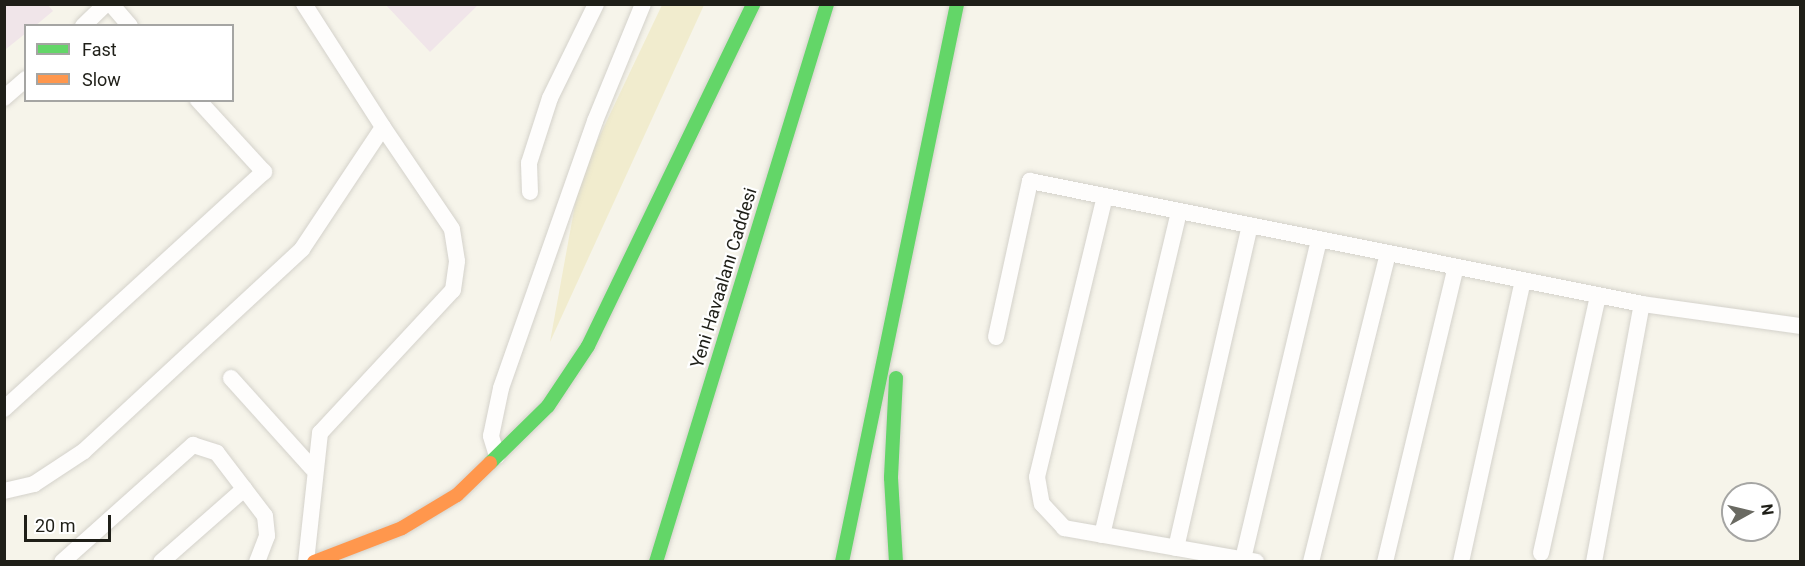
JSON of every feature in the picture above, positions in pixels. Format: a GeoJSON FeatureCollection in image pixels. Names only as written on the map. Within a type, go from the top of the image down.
{"type":"FeatureCollection","features":[{"type":"Feature","properties":{"kind":"main road"},"geometry":{"type":"LineString","coordinates":[[314,561],[402,528],[457,495],[548,406],[588,346],[753,4]]}},
{"type":"Feature","properties":{"kind":"main road","name":"Yeni Havaalanı Caddesi"},"geometry":{"type":"LineString","coordinates":[[656,561],[827,4]]}},
{"type":"Feature","properties":{"kind":"main road"},"geometry":{"type":"LineString","coordinates":[[842,561],[897,313],[957,4]]}},
{"type":"Feature","properties":{"kind":"main road"},"geometry":{"type":"LineString","coordinates":[[896,561],[891,478],[897,313]]}},
{"type":"Feature","properties":{"kind":"lane"},"geometry":{"type":"LineString","coordinates":[[85,24],[108,4],[128,24]]}},
{"type":"Feature","properties":{"kind":"lane"},"geometry":{"type":"LineString","coordinates":[[304,4],[452,229],[457,261],[453,290],[320,433],[312,468],[306,561]]}},
{"type":"Feature","properties":{"kind":"lane"},"geometry":{"type":"LineString","coordinates":[[530,192],[529,163],[550,98],[596,4]]}},
{"type":"Feature","properties":{"kind":"lane"},"geometry":{"type":"LineString","coordinates":[[497,456],[491,435],[501,388],[596,121],[643,4]]}},
{"type":"Feature","properties":{"kind":"lane"},"geometry":{"type":"LineString","coordinates":[[4,98],[24,81]]}},
{"type":"Feature","properties":{"kind":"lane"},"geometry":{"type":"LineString","coordinates":[[4,410],[264,172],[200,102]]}},
{"type":"Feature","properties":{"kind":"lane"},"geometry":{"type":"LineString","coordinates":[[4,492],[34,484],[84,451],[303,249],[383,127]]}},
{"type":"Feature","properties":{"kind":"lane"},"geometry":{"type":"LineString","coordinates":[[996,337],[1030,181],[1598,296],[1800,326]]}},
{"type":"Feature","properties":{"kind":"lane"},"geometry":{"type":"LineString","coordinates":[[1105,196],[1037,477],[1042,504],[1055,522],[1102,535],[1249,560],[1319,239]]}},
{"type":"Feature","properties":{"kind":"lane"},"geometry":{"type":"LineString","coordinates":[[1102,535],[1179,211]]}},
{"type":"Feature","properties":{"kind":"lane"},"geometry":{"type":"LineString","coordinates":[[1176,548],[1250,225]]}},
{"type":"Feature","properties":{"kind":"lane"},"geometry":{"type":"LineString","coordinates":[[1311,561],[1388,253]]}},
{"type":"Feature","properties":{"kind":"lane"},"geometry":{"type":"LineString","coordinates":[[1384,561],[1456,267]]}},
{"type":"Feature","properties":{"kind":"lane"},"geometry":{"type":"LineString","coordinates":[[1461,561],[1523,280]]}},
{"type":"Feature","properties":{"kind":"lane"},"geometry":{"type":"LineString","coordinates":[[1541,553],[1598,296]]}},
{"type":"Feature","properties":{"kind":"lane"},"geometry":{"type":"LineString","coordinates":[[1594,561],[1642,304]]}},
{"type":"Feature","properties":{"kind":"lane"},"geometry":{"type":"LineString","coordinates":[[231,378],[312,468]]}},
{"type":"Feature","properties":{"kind":"lane"},"geometry":{"type":"LineString","coordinates":[[62,561],[194,445],[211,448],[244,489],[267,526],[257,561]]}},
{"type":"Feature","properties":{"kind":"lane"},"geometry":{"type":"LineString","coordinates":[[161,561],[244,489]]}},
{"type":"Feature","properties":{"kind":"shaded area"},"geometry":{"type":"Polygon","coordinates":[[[662,5],[704,5],[550,342],[580,177],[662,5]]]}},
{"type":"Feature","properties":{"kind":"building"},"geometry":{"type":"Polygon","coordinates":[[[4,4],[47,4],[53,11],[37,24],[24,24],[24,35],[6,49],[4,4]]]}},
{"type":"Feature","properties":{"kind":"building"},"geometry":{"type":"Polygon","coordinates":[[[385,4],[479,4],[430,52],[385,4]]]}},
{"type":"Feature","properties":{"kind":"traffic: fast"},"geometry":{"type":"LineString","coordinates":[[490,463],[548,406],[588,346],[753,4]]}},
{"type":"Feature","properties":{"kind":"traffic: fast"},"geometry":{"type":"LineString","coordinates":[[656,562],[827,4]]}},
{"type":"Feature","properties":{"kind":"traffic: fast"},"geometry":{"type":"LineString","coordinates":[[842,562],[957,4]]}},
{"type":"Feature","properties":{"kind":"traffic: fast"},"geometry":{"type":"LineString","coordinates":[[896,378],[891,478],[896,562]]}},
{"type":"Feature","properties":{"kind":"traffic: slow"},"geometry":{"type":"LineString","coordinates":[[314,562],[402,528],[457,495],[490,463]]}}]}
